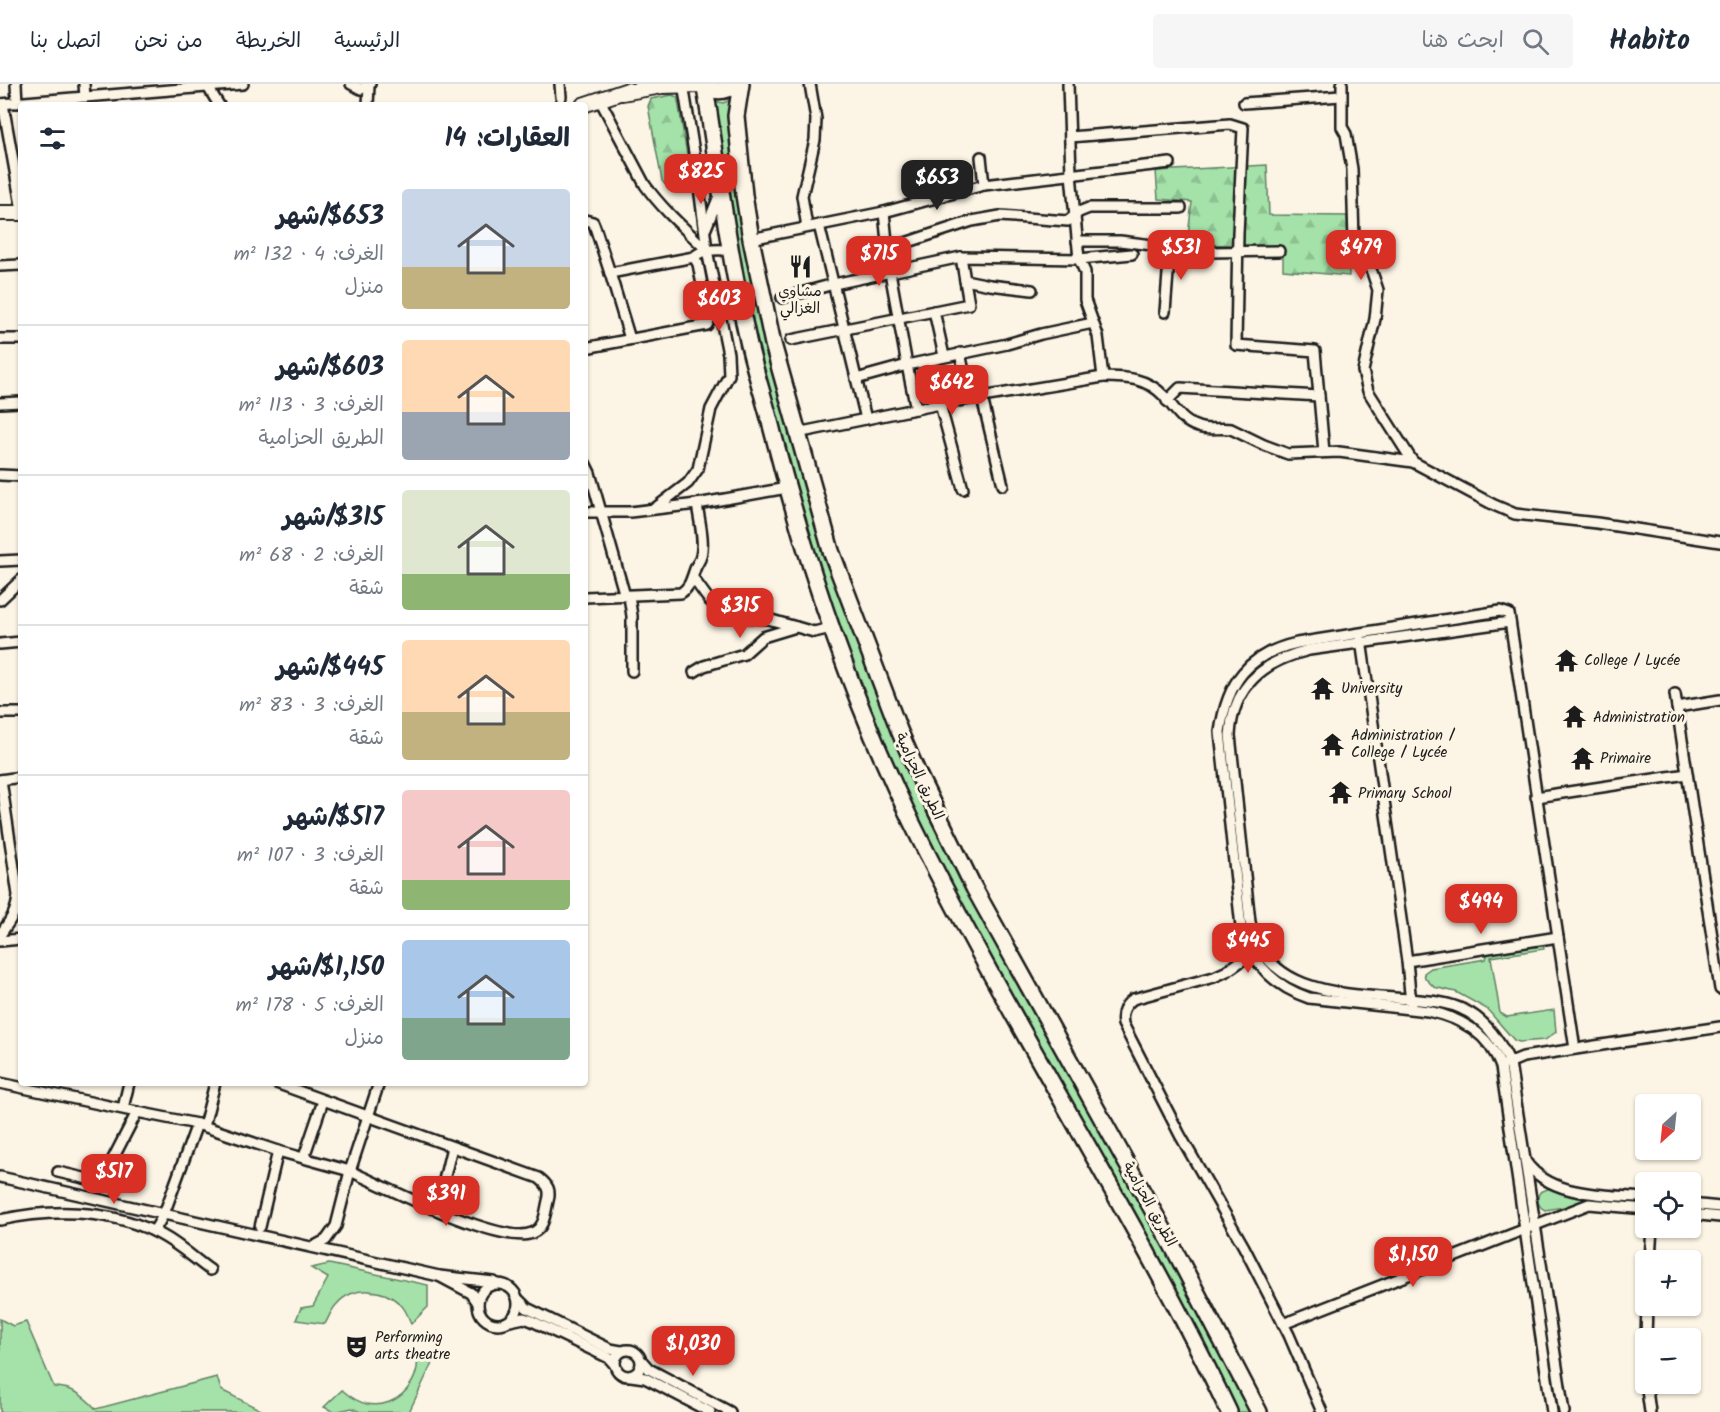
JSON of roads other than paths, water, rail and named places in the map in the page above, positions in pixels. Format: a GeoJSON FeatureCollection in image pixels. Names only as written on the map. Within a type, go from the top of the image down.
{"type":"FeatureCollection","features":[{"type":"Feature","properties":{"kind":"highway","name":"الطريق الحزامية"},"geometry":{"type":"LineString","coordinates":[[739,84],[720,91],[703,85],[730,250],[747,339],[787,488],[831,628],[878,748],[921,840],[1029,1041],[1177,1305],[1229,1412]]}},
{"type":"Feature","properties":{"kind":"highway","name":"الطريق الحزامية"},"geometry":{"type":"LineString","coordinates":[[739,84],[736,132],[751,239],[773,344],[831,551],[918,774],[974,888],[1172,1245],[1259,1412]]}},
{"type":"Feature","properties":{"kind":"main road"},"geometry":{"type":"LineString","coordinates":[[588,104],[622,93],[641,84]]}},
{"type":"Feature","properties":{"kind":"main road"},"geometry":{"type":"LineString","coordinates":[[622,93],[683,84],[703,85]]}},
{"type":"Feature","properties":{"kind":"main road"},"geometry":{"type":"LineString","coordinates":[[0,213],[18,213]]}},
{"type":"Feature","properties":{"kind":"street"},"geometry":{"type":"LineString","coordinates":[[16,84],[17,103],[2,104],[17,153]]}},
{"type":"Feature","properties":{"kind":"street"},"geometry":{"type":"LineString","coordinates":[[84,84],[85,97]]}},
{"type":"Feature","properties":{"kind":"street"},"geometry":{"type":"LineString","coordinates":[[28,102],[85,97],[111,100],[207,85],[243,84]]}},
{"type":"Feature","properties":{"kind":"street"},"geometry":{"type":"LineString","coordinates":[[560,84],[561,97]]}},
{"type":"Feature","properties":{"kind":"street"},"geometry":{"type":"LineString","coordinates":[[654,509],[688,483],[698,470],[711,409],[729,375],[728,354],[707,250],[683,84]]}},
{"type":"Feature","properties":{"kind":"street"},"geometry":{"type":"LineString","coordinates":[[807,227],[802,196],[815,141],[816,119],[810,84]]}},
{"type":"Feature","properties":{"kind":"street"},"geometry":{"type":"LineString","coordinates":[[1068,84],[1071,174],[1078,259],[1085,272],[1085,300],[1098,336],[1103,377]]}},
{"type":"Feature","properties":{"kind":"street"},"geometry":{"type":"LineString","coordinates":[[1342,84],[1342,127],[1346,134],[1352,169],[1354,241],[1372,272],[1378,290],[1371,338],[1364,363],[1364,379],[1368,391],[1413,462]]}},
{"type":"Feature","properties":{"kind":"street"},"geometry":{"type":"LineString","coordinates":[[207,85],[217,102]]}},
{"type":"Feature","properties":{"kind":"street"},"geometry":{"type":"LineString","coordinates":[[352,85],[365,88],[369,85]]}},
{"type":"Feature","properties":{"kind":"street"},"geometry":{"type":"LineString","coordinates":[[352,85],[366,102]]}},
{"type":"Feature","properties":{"kind":"street"},"geometry":{"type":"LineString","coordinates":[[368,102],[369,85]]}},
{"type":"Feature","properties":{"kind":"street"},"geometry":{"type":"LineString","coordinates":[[1244,104],[1341,96]]}},
{"type":"Feature","properties":{"kind":"street"},"geometry":{"type":"LineString","coordinates":[[600,100],[649,191],[667,213],[707,250]]}},
{"type":"Feature","properties":{"kind":"street"},"geometry":{"type":"LineString","coordinates":[[1070,137],[1230,124],[1243,128],[1236,345],[1315,351],[1324,452]]}},
{"type":"Feature","properties":{"kind":"street"},"geometry":{"type":"LineString","coordinates":[[981,157],[984,185]]}},
{"type":"Feature","properties":{"kind":"street"},"geometry":{"type":"LineString","coordinates":[[751,239],[884,212],[984,185],[1170,163]]}},
{"type":"Feature","properties":{"kind":"street"},"geometry":{"type":"LineString","coordinates":[[705,230],[721,191]]}},
{"type":"Feature","properties":{"kind":"street"},"geometry":{"type":"LineString","coordinates":[[887,249],[986,218],[1012,216],[1068,221],[1078,212],[1089,208],[1181,208]]}},
{"type":"Feature","properties":{"kind":"street"},"geometry":{"type":"LineString","coordinates":[[884,212],[890,272],[916,409]]}},
{"type":"Feature","properties":{"kind":"street"},"geometry":{"type":"LineString","coordinates":[[588,221],[595,227],[630,339]]}},
{"type":"Feature","properties":{"kind":"street"},"geometry":{"type":"LineString","coordinates":[[819,225],[866,419]]}},
{"type":"Feature","properties":{"kind":"street"},"geometry":{"type":"LineString","coordinates":[[1077,241],[1120,241],[1208,252],[1279,251]]}},
{"type":"Feature","properties":{"kind":"street"},"geometry":{"type":"LineString","coordinates":[[1165,312],[1170,248]]}},
{"type":"Feature","properties":{"kind":"street"},"geometry":{"type":"LineString","coordinates":[[610,273],[693,257],[707,250],[730,250]]}},
{"type":"Feature","properties":{"kind":"street"},"geometry":{"type":"LineString","coordinates":[[782,298],[961,257],[1078,259],[1132,254]]}},
{"type":"Feature","properties":{"kind":"street"},"geometry":{"type":"LineString","coordinates":[[588,347],[709,323],[698,264],[693,257]]}},
{"type":"Feature","properties":{"kind":"street"},"geometry":{"type":"LineString","coordinates":[[791,340],[969,304],[961,257]]}},
{"type":"Feature","properties":{"kind":"street"},"geometry":{"type":"LineString","coordinates":[[0,266],[18,265]]}},
{"type":"Feature","properties":{"kind":"street"},"geometry":{"type":"LineString","coordinates":[[965,280],[1032,290]]}},
{"type":"Feature","properties":{"kind":"street"},"geometry":{"type":"LineString","coordinates":[[934,311],[945,356]]}},
{"type":"Feature","properties":{"kind":"street"},"geometry":{"type":"LineString","coordinates":[[856,379],[945,356],[1093,323]]}},
{"type":"Feature","properties":{"kind":"street"},"geometry":{"type":"LineString","coordinates":[[0,339],[18,339]]}},
{"type":"Feature","properties":{"kind":"street"},"geometry":{"type":"LineString","coordinates":[[960,353],[970,399]]}},
{"type":"Feature","properties":{"kind":"street"},"geometry":{"type":"LineString","coordinates":[[797,432],[940,404],[1103,377],[1139,379],[1156,390],[1177,415],[1199,428],[1231,429],[1288,454],[1324,452],[1413,462],[1515,514],[1597,523],[1720,542]]}},
{"type":"Feature","properties":{"kind":"street"},"geometry":{"type":"LineString","coordinates":[[1167,401],[1180,388],[1319,396]]}},
{"type":"Feature","properties":{"kind":"street"},"geometry":{"type":"LineString","coordinates":[[982,398],[1003,485]]}},
{"type":"Feature","properties":{"kind":"street"},"geometry":{"type":"LineString","coordinates":[[0,403],[18,402]]}},
{"type":"Feature","properties":{"kind":"street"},"geometry":{"type":"LineString","coordinates":[[940,404],[963,489]]}},
{"type":"Feature","properties":{"kind":"street"},"geometry":{"type":"LineString","coordinates":[[588,473],[632,616],[632,671]]}},
{"type":"Feature","properties":{"kind":"street"},"geometry":{"type":"LineString","coordinates":[[0,475],[18,476]]}},
{"type":"Feature","properties":{"kind":"street"},"geometry":{"type":"LineString","coordinates":[[588,512],[616,513],[697,504],[787,488]]}},
{"type":"Feature","properties":{"kind":"street"},"geometry":{"type":"LineString","coordinates":[[588,597],[681,593],[687,589],[701,559],[697,504]]}},
{"type":"Feature","properties":{"kind":"street"},"geometry":{"type":"LineString","coordinates":[[0,561],[18,560]]}},
{"type":"Feature","properties":{"kind":"street"},"geometry":{"type":"LineString","coordinates":[[693,578],[709,600],[727,616],[768,619],[814,632],[831,628]]}},
{"type":"Feature","properties":{"kind":"street"},"geometry":{"type":"LineString","coordinates":[[0,600],[18,583]]}},
{"type":"Feature","properties":{"kind":"street"},"geometry":{"type":"LineString","coordinates":[[1552,1412],[1530,1228],[1529,1189],[1505,1065],[1491,1046],[1461,1020],[1411,1004],[1309,998],[1298,994],[1271,978],[1255,951],[1242,936],[1220,732],[1224,708],[1238,679],[1251,664],[1277,647],[1297,643],[1510,622],[1575,1049]]}},
{"type":"Feature","properties":{"kind":"street"},"geometry":{"type":"LineString","coordinates":[[694,672],[704,666],[744,654],[764,637],[796,627]]}},
{"type":"Feature","properties":{"kind":"street"},"geometry":{"type":"LineString","coordinates":[[1360,638],[1407,961],[1411,1004]]}},
{"type":"Feature","properties":{"kind":"street"},"geometry":{"type":"LineString","coordinates":[[0,644],[18,642]]}},
{"type":"Feature","properties":{"kind":"street"},"geometry":{"type":"LineString","coordinates":[[1676,694],[1720,989]]}},
{"type":"Feature","properties":{"kind":"street"},"geometry":{"type":"LineString","coordinates":[[1677,707],[1720,700]]}},
{"type":"Feature","properties":{"kind":"street"},"geometry":{"type":"LineString","coordinates":[[0,713],[18,713]]}},
{"type":"Feature","properties":{"kind":"street"},"geometry":{"type":"LineString","coordinates":[[1536,797],[1687,774]]}},
{"type":"Feature","properties":{"kind":"street"},"geometry":{"type":"LineString","coordinates":[[0,935],[18,908],[18,895],[0,780],[18,777]]}},
{"type":"Feature","properties":{"kind":"street"},"geometry":{"type":"LineString","coordinates":[[1407,961],[1558,937]]}},
{"type":"Feature","properties":{"kind":"street"},"geometry":{"type":"LineString","coordinates":[[0,942],[18,939]]}},
{"type":"Feature","properties":{"kind":"street"},"geometry":{"type":"LineString","coordinates":[[1255,951],[1227,971],[1214,977],[1133,999],[1128,1003],[1122,1016],[1123,1024],[1180,1135],[1244,1247],[1283,1324],[1322,1412]]}},
{"type":"Feature","properties":{"kind":"street"},"geometry":{"type":"LineString","coordinates":[[1505,1065],[1523,1057],[1720,1027]]}},
{"type":"Feature","properties":{"kind":"street"},"geometry":{"type":"LineString","coordinates":[[1505,1065],[1522,1200],[1530,1228],[1564,1412]]}},
{"type":"Feature","properties":{"kind":"street"},"geometry":{"type":"LineString","coordinates":[[0,1093],[1,1083],[18,1085]]}},
{"type":"Feature","properties":{"kind":"street"},"geometry":{"type":"LineString","coordinates":[[30,1086],[200,1125],[278,1151],[350,1171],[488,1229],[517,1235],[532,1233],[539,1229],[543,1222],[550,1194],[545,1183],[539,1178],[284,1086]]}},
{"type":"Feature","properties":{"kind":"street"},"geometry":{"type":"LineString","coordinates":[[123,1108],[128,1086]]}},
{"type":"Feature","properties":{"kind":"street"},"geometry":{"type":"LineString","coordinates":[[154,1231],[164,1214],[214,1086]]}},
{"type":"Feature","properties":{"kind":"street"},"geometry":{"type":"LineString","coordinates":[[314,1247],[326,1240],[336,1226],[350,1171],[378,1086]]}},
{"type":"Feature","properties":{"kind":"street"},"geometry":{"type":"LineString","coordinates":[[304,1157],[323,1101]]}},
{"type":"Feature","properties":{"kind":"street"},"geometry":{"type":"LineString","coordinates":[[58,1172],[101,1182],[137,1112]]}},
{"type":"Feature","properties":{"kind":"street"},"geometry":{"type":"LineString","coordinates":[[437,1209],[452,1147]]}},
{"type":"Feature","properties":{"kind":"street"},"geometry":{"type":"LineString","coordinates":[[260,1227],[278,1151]]}},
{"type":"Feature","properties":{"kind":"street"},"geometry":{"type":"LineString","coordinates":[[1525,1160],[1538,1176],[1555,1185],[1574,1191],[1635,1197]]}},
{"type":"Feature","properties":{"kind":"street"},"geometry":{"type":"LineString","coordinates":[[0,1177],[439,1276],[499,1283],[512,1288],[527,1308],[610,1349],[635,1351],[649,1369],[730,1412]]}},
{"type":"Feature","properties":{"kind":"street"},"geometry":{"type":"LineString","coordinates":[[1522,1200],[1529,1189],[1543,1184],[1555,1185]]}},
{"type":"Feature","properties":{"kind":"street"},"geometry":{"type":"LineString","coordinates":[[1283,1324],[1589,1204],[1635,1208]]}},
{"type":"Feature","properties":{"kind":"street"},"geometry":{"type":"LineString","coordinates":[[1701,1205],[1720,1207]]}},
{"type":"Feature","properties":{"kind":"street"},"geometry":{"type":"LineString","coordinates":[[0,1220],[26,1214],[52,1212],[92,1214],[154,1231],[210,1270]]}},
{"type":"Feature","properties":{"kind":"street"},"geometry":{"type":"LineString","coordinates":[[1701,1215],[1720,1217]]}},
{"type":"Feature","properties":{"kind":"street"},"geometry":{"type":"LineString","coordinates":[[439,1276],[471,1293],[478,1303],[481,1315],[488,1321],[497,1324],[524,1318],[549,1327],[609,1358],[622,1375],[645,1378],[710,1412]]}},
{"type":"Feature","properties":{"kind":"street"},"geometry":{"type":"LineString","coordinates":[[478,1303],[480,1293],[486,1287],[499,1283]]}},
{"type":"Feature","properties":{"kind":"street"},"geometry":{"type":"LineString","coordinates":[[510,1321],[518,1309],[519,1300]]}},
{"type":"Feature","properties":{"kind":"street"},"geometry":{"type":"LineString","coordinates":[[615,1365],[615,1358],[621,1351]]}},
{"type":"Feature","properties":{"kind":"street"},"geometry":{"type":"LineString","coordinates":[[631,1376],[639,1371],[642,1361]]}},
{"type":"Feature","properties":{"kind":"street"},"geometry":{"type":"LineString","coordinates":[[1648,1394],[1650,1412]]}},
{"type":"Feature","properties":{"kind":"place","name":"مشاوي الغزالي"},"geometry":{"type":"Point","coordinates":[800,267]}},
{"type":"Feature","properties":{"kind":"place","name":"College / Lycée"},"geometry":{"type":"Point","coordinates":[1566,660]}},
{"type":"Feature","properties":{"kind":"place","name":"University"},"geometry":{"type":"Point","coordinates":[1323,688]}},
{"type":"Feature","properties":{"kind":"place","name":"Administration"},"geometry":{"type":"Point","coordinates":[1575,717]}},
{"type":"Feature","properties":{"kind":"place","name":"Administration / College / Lycée"},"geometry":{"type":"Point","coordinates":[1333,744]}},
{"type":"Feature","properties":{"kind":"place","name":"Primaire"},"geometry":{"type":"Point","coordinates":[1582,758]}},
{"type":"Feature","properties":{"kind":"place","name":"Primary School"},"geometry":{"type":"Point","coordinates":[1340,793]}},
{"type":"Feature","properties":{"kind":"place","name":"Performing arts theatre"},"geometry":{"type":"Point","coordinates":[357,1346]}}]}
